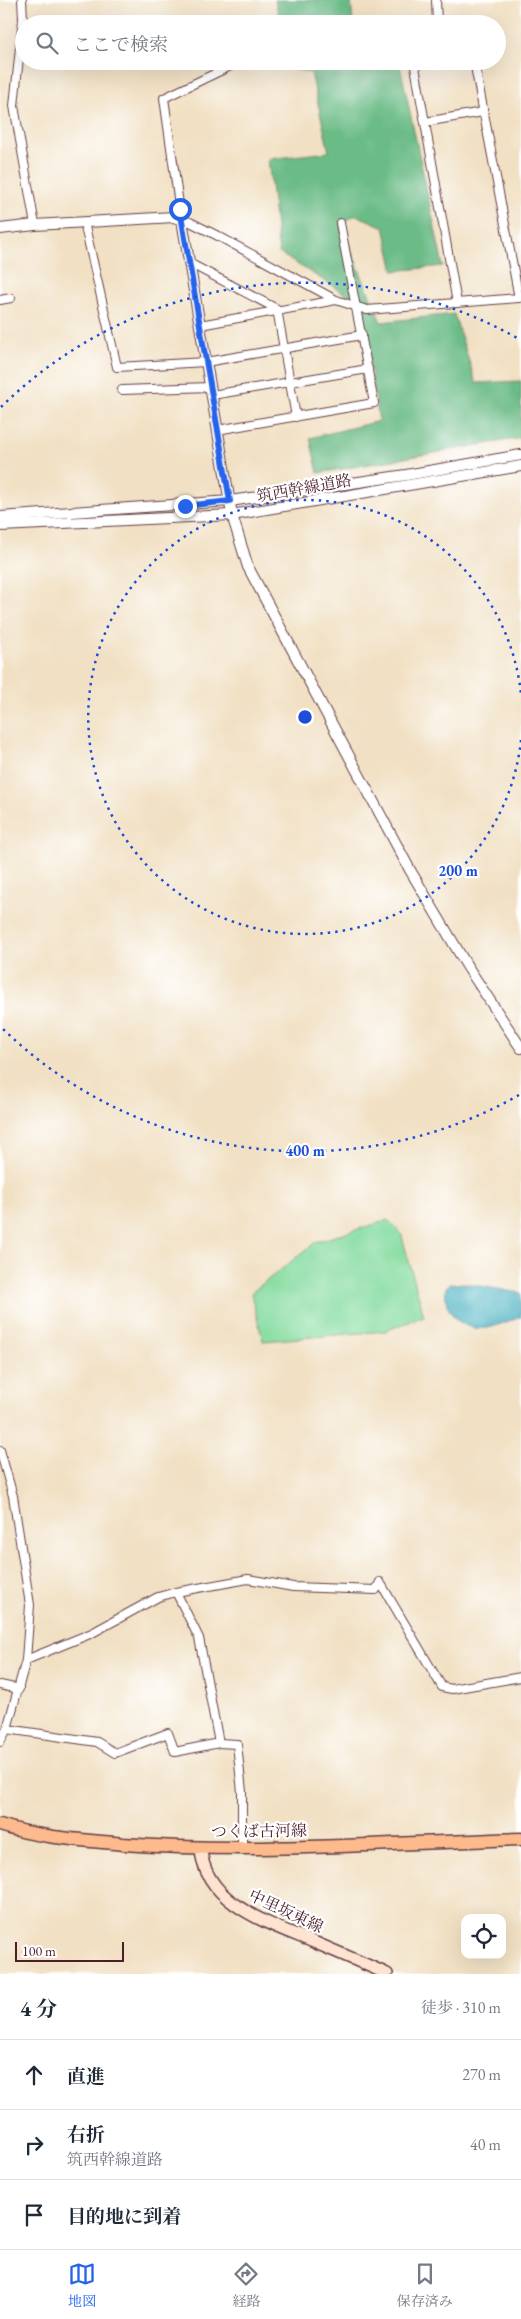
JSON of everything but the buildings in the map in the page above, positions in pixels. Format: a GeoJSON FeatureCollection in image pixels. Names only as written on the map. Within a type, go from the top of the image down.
{"type":"FeatureCollection","features":[{"type":"Feature","properties":{"kind":"main road","name":"つくば古河線"},"geometry":{"type":"LineString","coordinates":[[0,1825],[36,1834],[90,1841],[201,1848],[521,1839]]}},
{"type":"Feature","properties":{"kind":"main road","name":"中里坂東線"},"geometry":{"type":"LineString","coordinates":[[201,1848],[206,1873],[216,1887],[236,1905],[276,1926],[386,1974]]}},
{"type":"Feature","properties":{"kind":"street"},"geometry":{"type":"LineString","coordinates":[[22,0],[23,15]]}},
{"type":"Feature","properties":{"kind":"street"},"geometry":{"type":"LineString","coordinates":[[436,0],[437,15]]}},
{"type":"Feature","properties":{"kind":"street"},"geometry":{"type":"LineString","coordinates":[[18,70],[14,106],[35,225]]}},
{"type":"Feature","properties":{"kind":"street"},"geometry":{"type":"LineString","coordinates":[[222,70],[164,98],[181,220],[217,430],[232,515],[242,550],[257,586],[382,819],[462,958],[521,1048]]}},
{"type":"Feature","properties":{"kind":"street"},"geometry":{"type":"LineString","coordinates":[[416,70],[456,303]]}},
{"type":"Feature","properties":{"kind":"street"},"geometry":{"type":"LineString","coordinates":[[0,230],[35,225],[174,217],[190,222],[336,300],[358,308],[367,310],[519,298],[476,70]]}},
{"type":"Feature","properties":{"kind":"street"},"geometry":{"type":"LineString","coordinates":[[425,122],[483,112]]}},
{"type":"Feature","properties":{"kind":"street"},"geometry":{"type":"LineString","coordinates":[[84,222],[117,367],[206,362],[362,335]]}},
{"type":"Feature","properties":{"kind":"street"},"geometry":{"type":"LineString","coordinates":[[217,430],[374,403],[358,308],[340,224]]}},
{"type":"Feature","properties":{"kind":"street"},"geometry":{"type":"LineString","coordinates":[[189,263],[277,309]]}},
{"type":"Feature","properties":{"kind":"street"},"geometry":{"type":"LineString","coordinates":[[0,300],[11,298]]}},
{"type":"Feature","properties":{"kind":"street"},"geometry":{"type":"LineString","coordinates":[[200,325],[277,309],[336,300]]}},
{"type":"Feature","properties":{"kind":"street"},"geometry":{"type":"LineString","coordinates":[[277,309],[296,417]]}},
{"type":"Feature","properties":{"kind":"street"},"geometry":{"type":"LineString","coordinates":[[122,390],[211,391],[290,382],[368,370]]}},
{"type":"Feature","properties":{"kind":"street","name":"筑西幹線道路"},"geometry":{"type":"LineString","coordinates":[[0,517],[230,501],[406,475],[521,455]]}},
{"type":"Feature","properties":{"kind":"street","name":"筑西幹線道路"},"geometry":{"type":"LineString","coordinates":[[0,526],[232,515],[521,466]]}},
{"type":"Feature","properties":{"kind":"street"},"geometry":{"type":"LineString","coordinates":[[0,1450],[13,1496],[30,1605],[26,1660],[7,1729],[0,1742]]}},
{"type":"Feature","properties":{"kind":"street"},"geometry":{"type":"LineString","coordinates":[[26,1660],[92,1632],[158,1597],[176,1592],[248,1579],[293,1587],[376,1590],[380,1582],[442,1687],[452,1690],[521,1677]]}},
{"type":"Feature","properties":{"kind":"street"},"geometry":{"type":"LineString","coordinates":[[176,1592],[199,1638],[219,1743]]}},
{"type":"Feature","properties":{"kind":"street"},"geometry":{"type":"LineString","coordinates":[[0,1685],[19,1688]]}},
{"type":"Feature","properties":{"kind":"street"},"geometry":{"type":"LineString","coordinates":[[7,1729],[97,1742],[115,1753],[168,1733],[175,1752],[219,1743],[236,1744],[242,1792],[242,1848]]}},
{"type":"Feature","properties":{"kind":"green space"},"geometry":{"type":"Polygon","coordinates":[[[275,0],[351,0],[352,15],[279,15],[275,0]]]}},
{"type":"Feature","properties":{"kind":"green space"},"geometry":{"type":"Polygon","coordinates":[[[299,70],[401,70],[443,266],[394,271],[384,227],[356,215],[340,224],[381,322],[454,314],[476,383],[521,381],[521,438],[318,473],[310,438],[379,421],[360,303],[279,253],[268,159],[329,152],[311,73],[299,70]]]}},
{"type":"Feature","properties":{"kind":"green space"},"geometry":{"type":"Polygon","coordinates":[[[388,1220],[401,1233],[424,1316],[385,1331],[263,1341],[251,1293],[316,1242],[388,1220]]]}},
{"type":"Feature","properties":{"kind":"water"},"geometry":{"type":"Polygon","coordinates":[[[464,1283],[521,1293],[521,1317],[488,1328],[470,1327],[462,1324],[456,1319],[447,1305],[446,1287],[451,1284],[464,1283]]]}},
{"type":"Feature","properties":{"kind":"route"},"geometry":{"type":"LineString","coordinates":[[180,209],[180,219],[183,223],[230,501],[185,506]]}}]}
